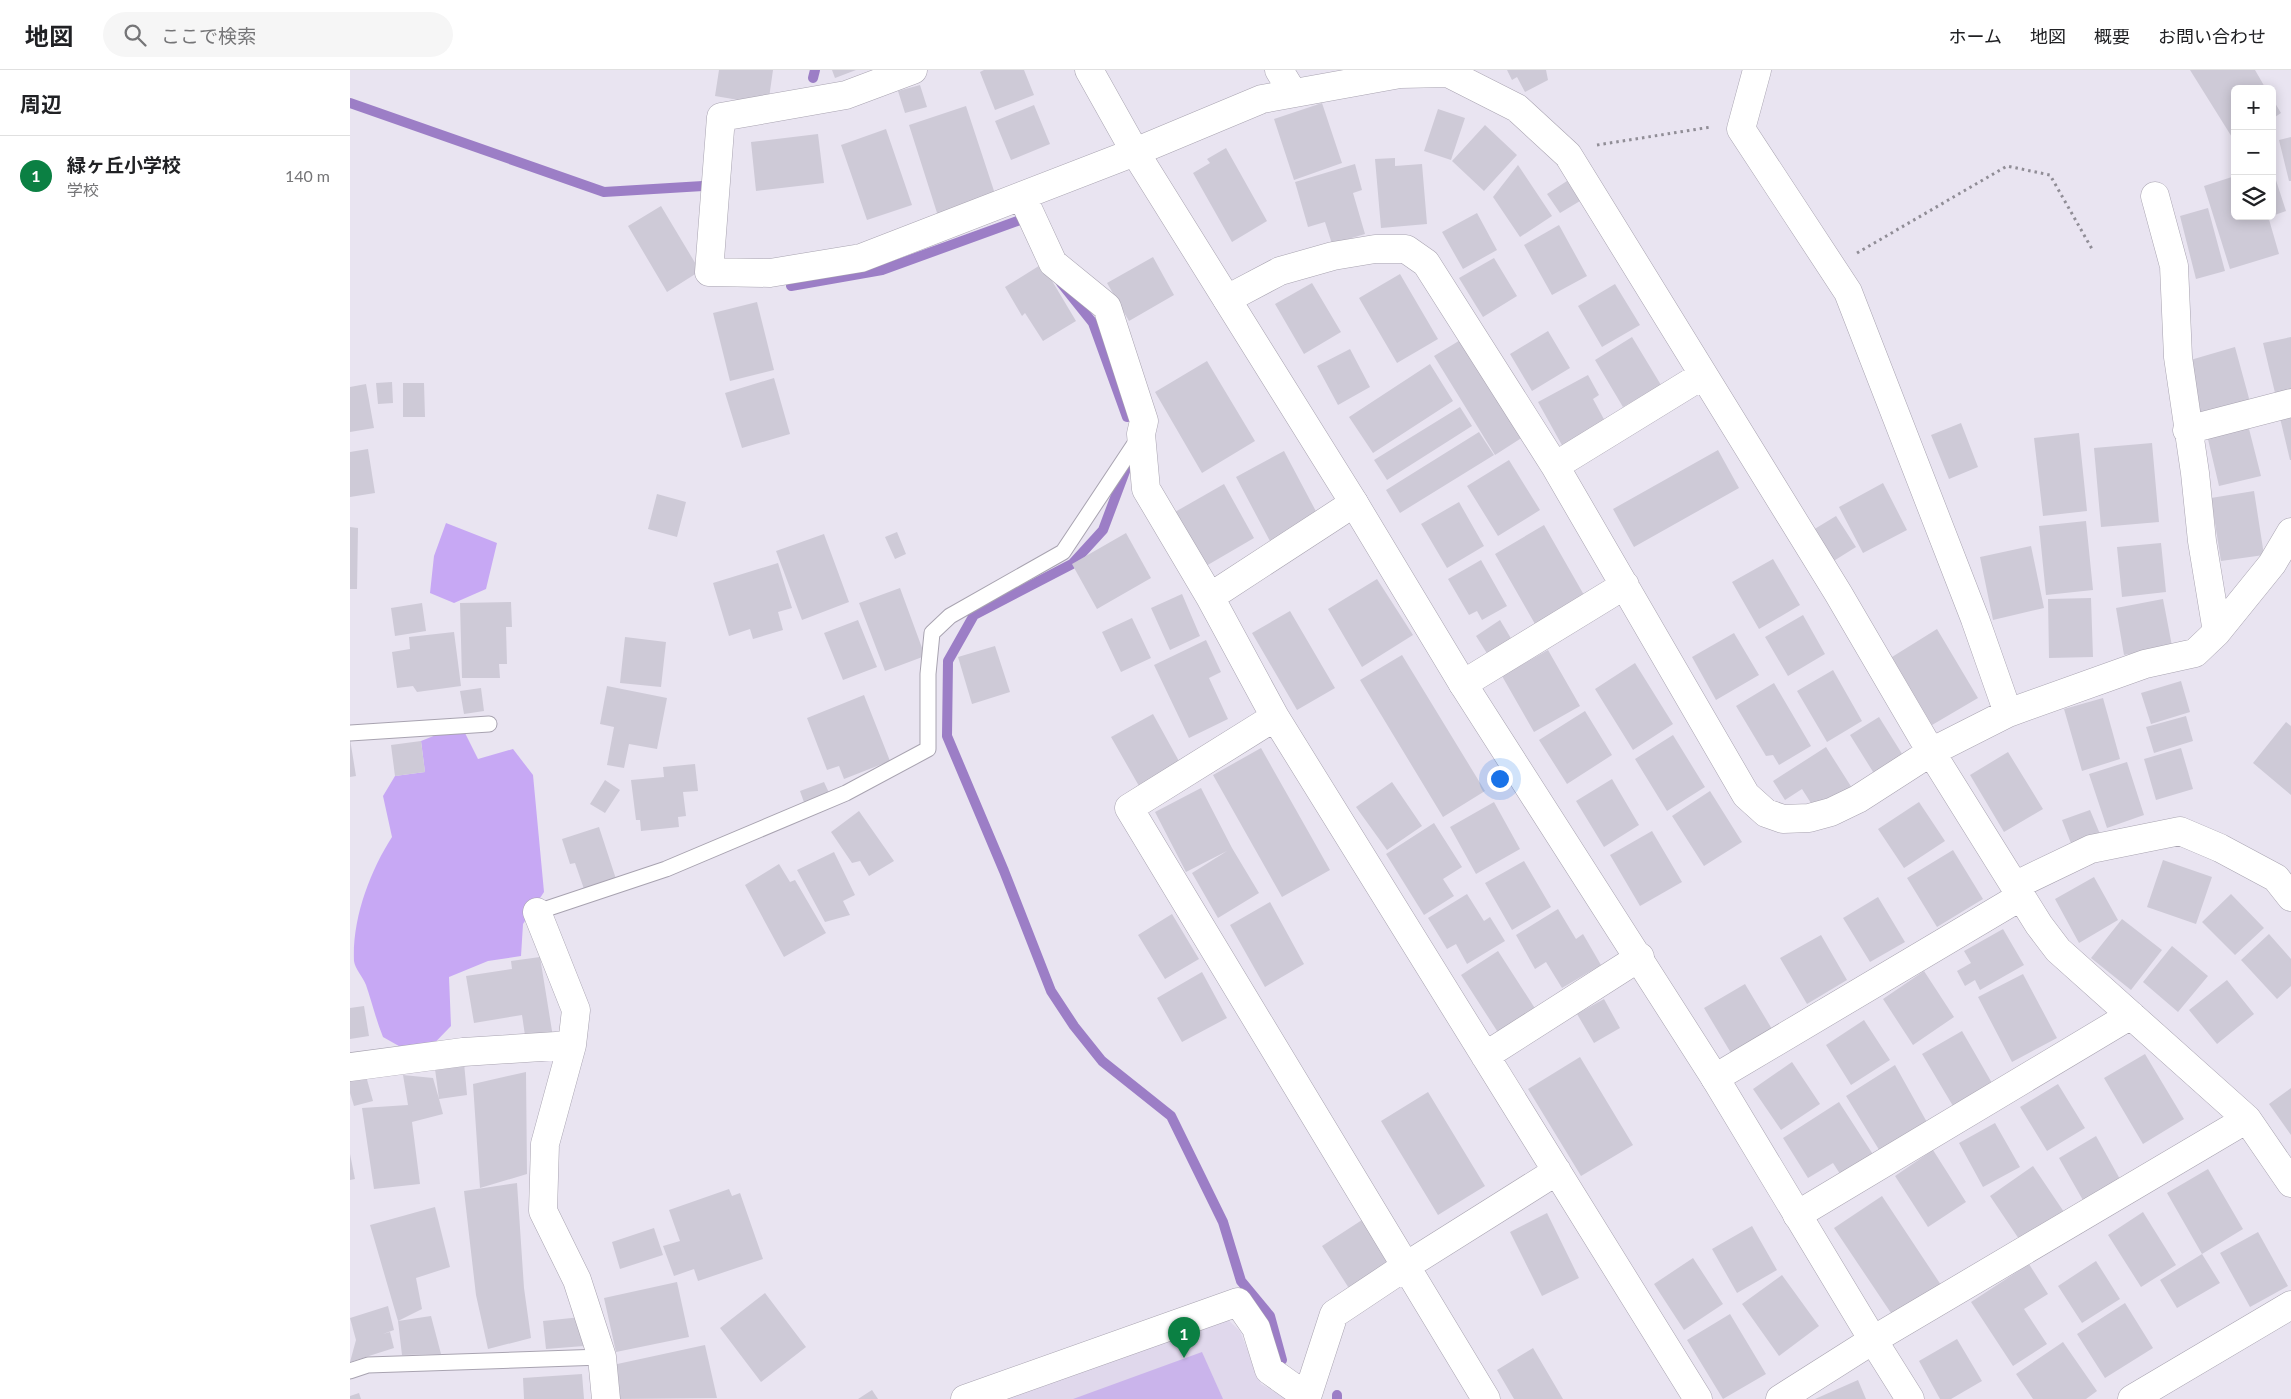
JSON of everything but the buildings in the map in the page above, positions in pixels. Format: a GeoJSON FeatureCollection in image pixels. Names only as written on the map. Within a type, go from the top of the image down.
{"type":"FeatureCollection","features":[{"type":"Feature","properties":{"kind":"street"},"geometry":{"type":"LineString","coordinates":[[913,70],[846,95],[721,117],[709,272],[770,273],[861,258],[1135,152],[1262,99],[1400,74],[1448,73],[1517,108],[1564,151],[1838,593],[1931,752],[2018,891],[2058,950],[2247,1119],[2291,1183]]}},
{"type":"Feature","properties":{"kind":"street"},"geometry":{"type":"LineString","coordinates":[[1089,70],[1135,152],[1354,503],[1463,684],[1640,958],[1910,1399]]}},
{"type":"Feature","properties":{"kind":"street"},"geometry":{"type":"LineString","coordinates":[[1279,70],[1293,93]]}},
{"type":"Feature","properties":{"kind":"street"},"geometry":{"type":"LineString","coordinates":[[1757,70],[1741,129],[1848,292],[1905,436],[2008,713]]}},
{"type":"Feature","properties":{"kind":"street"},"geometry":{"type":"LineString","coordinates":[[1022,196],[1053,263],[1107,307],[1144,421],[1141,434],[1146,489],[1210,597],[1274,717],[1698,1399]]}},
{"type":"Feature","properties":{"kind":"street"},"geometry":{"type":"LineString","coordinates":[[2155,196],[2174,266],[2178,357],[2187,430],[2195,473],[2202,541],[2217,632]]}},
{"type":"Feature","properties":{"kind":"street"},"geometry":{"type":"LineString","coordinates":[[1227,299],[1280,271],[1333,256],[1375,249],[1406,249],[1426,263],[1555,466],[1746,795],[1766,813],[1783,819],[1809,818],[1831,812],[1858,799],[1931,752],[2008,713],[2145,664],[2195,653],[2217,632],[2272,564],[2291,532]]}},
{"type":"Feature","properties":{"kind":"street"},"geometry":{"type":"LineString","coordinates":[[1555,466],[1703,375]]}},
{"type":"Feature","properties":{"kind":"street"},"geometry":{"type":"LineString","coordinates":[[2187,430],[2291,403]]}},
{"type":"Feature","properties":{"kind":"street"},"geometry":{"type":"LineString","coordinates":[[1210,597],[1354,503]]}},
{"type":"Feature","properties":{"kind":"street"},"geometry":{"type":"LineString","coordinates":[[1463,684],[1625,584]]}},
{"type":"Feature","properties":{"kind":"street"},"geometry":{"type":"LineString","coordinates":[[1274,717],[1129,808],[1486,1399]]}},
{"type":"Feature","properties":{"kind":"street"},"geometry":{"type":"LineString","coordinates":[[1715,1078],[2018,891],[2091,849],[2180,831],[2220,848],[2276,878],[2291,897]]}},
{"type":"Feature","properties":{"kind":"street"},"geometry":{"type":"LineString","coordinates":[[537,912],[576,1010],[572,1045],[545,1144],[543,1211],[577,1280],[602,1357],[606,1399]]}},
{"type":"Feature","properties":{"kind":"street"},"geometry":{"type":"LineString","coordinates":[[1485,1056],[1640,958]]}},
{"type":"Feature","properties":{"kind":"street"},"geometry":{"type":"LineString","coordinates":[[1797,1215],[2131,1015]]}},
{"type":"Feature","properties":{"kind":"street"},"geometry":{"type":"LineString","coordinates":[[350,1067],[463,1052],[572,1045]]}},
{"type":"Feature","properties":{"kind":"street"},"geometry":{"type":"LineString","coordinates":[[1780,1399],[1873,1340],[2247,1119]]}},
{"type":"Feature","properties":{"kind":"street"},"geometry":{"type":"LineString","coordinates":[[965,1399],[1238,1302],[1256,1328],[1269,1370],[1307,1397],[1334,1314],[1406,1266],[1557,1171]]}},
{"type":"Feature","properties":{"kind":"street"},"geometry":{"type":"LineString","coordinates":[[2132,1399],[2291,1305]]}},
{"type":"Feature","properties":{"kind":"lane"},"geometry":{"type":"LineString","coordinates":[[537,912],[666,869],[846,793],[928,749],[928,674],[932,633],[950,616],[1063,552],[1141,434]]}},
{"type":"Feature","properties":{"kind":"lane"},"geometry":{"type":"LineString","coordinates":[[350,733],[488,724]]}},
{"type":"Feature","properties":{"kind":"lane"},"geometry":{"type":"LineString","coordinates":[[350,1371],[368,1366],[602,1357]]}},
{"type":"Feature","properties":{"kind":"path"},"geometry":{"type":"LineString","coordinates":[[1564,151],[1744,121]]}},
{"type":"Feature","properties":{"kind":"path"},"geometry":{"type":"LineString","coordinates":[[1833,267],[2006,166],[2050,175],[2092,249]]}},
{"type":"Feature","properties":{"kind":"shaded area"},"geometry":{"type":"Polygon","coordinates":[[[446,523],[497,543],[486,589],[454,603],[430,593],[434,556],[446,523]]]}},
{"type":"Feature","properties":{"kind":"shaded area"},"geometry":{"type":"Polygon","coordinates":[[[461,725],[478,759],[513,749],[533,775],[544,892],[523,924],[521,956],[488,961],[449,977],[451,1026],[420,1058],[383,1037],[366,985],[354,961],[354,945],[359,912],[364,896],[384,850],[392,837],[383,796],[395,776],[425,772],[421,741],[461,725]]]}},
{"type":"Feature","properties":{"kind":"shaded area"},"geometry":{"type":"Polygon","coordinates":[[[1226,1318],[1240,1331],[1261,1384],[1287,1399],[1006,1399],[1226,1318]]]}},
{"type":"Feature","properties":{"kind":"shaded area"},"geometry":{"type":"Polygon","coordinates":[[[1202,1352],[1223,1399],[1073,1399],[1202,1352]]]}},
{"type":"Feature","properties":{"kind":"waterway"},"geometry":{"type":"LineString","coordinates":[[813,78],[815,70]]}},
{"type":"Feature","properties":{"kind":"waterway"},"geometry":{"type":"LineString","coordinates":[[350,103],[604,192],[703,186]]}},
{"type":"Feature","properties":{"kind":"waterway"},"geometry":{"type":"LineString","coordinates":[[791,286],[882,270],[1020,220],[1031,225]]}},
{"type":"Feature","properties":{"kind":"waterway"},"geometry":{"type":"LineString","coordinates":[[1061,283],[1093,323],[1127,417]]}},
{"type":"Feature","properties":{"kind":"waterway"},"geometry":{"type":"LineString","coordinates":[[1127,466],[1103,530],[1072,564],[974,615],[948,661],[947,736],[1004,871],[1051,991],[1074,1026],[1102,1061],[1171,1116],[1223,1222],[1241,1281],[1270,1316],[1282,1360]]}},
{"type":"Feature","properties":{"kind":"place","name":"緑ヶ丘小学校"},"geometry":{"type":"Point","coordinates":[1184,1358]}}]}
